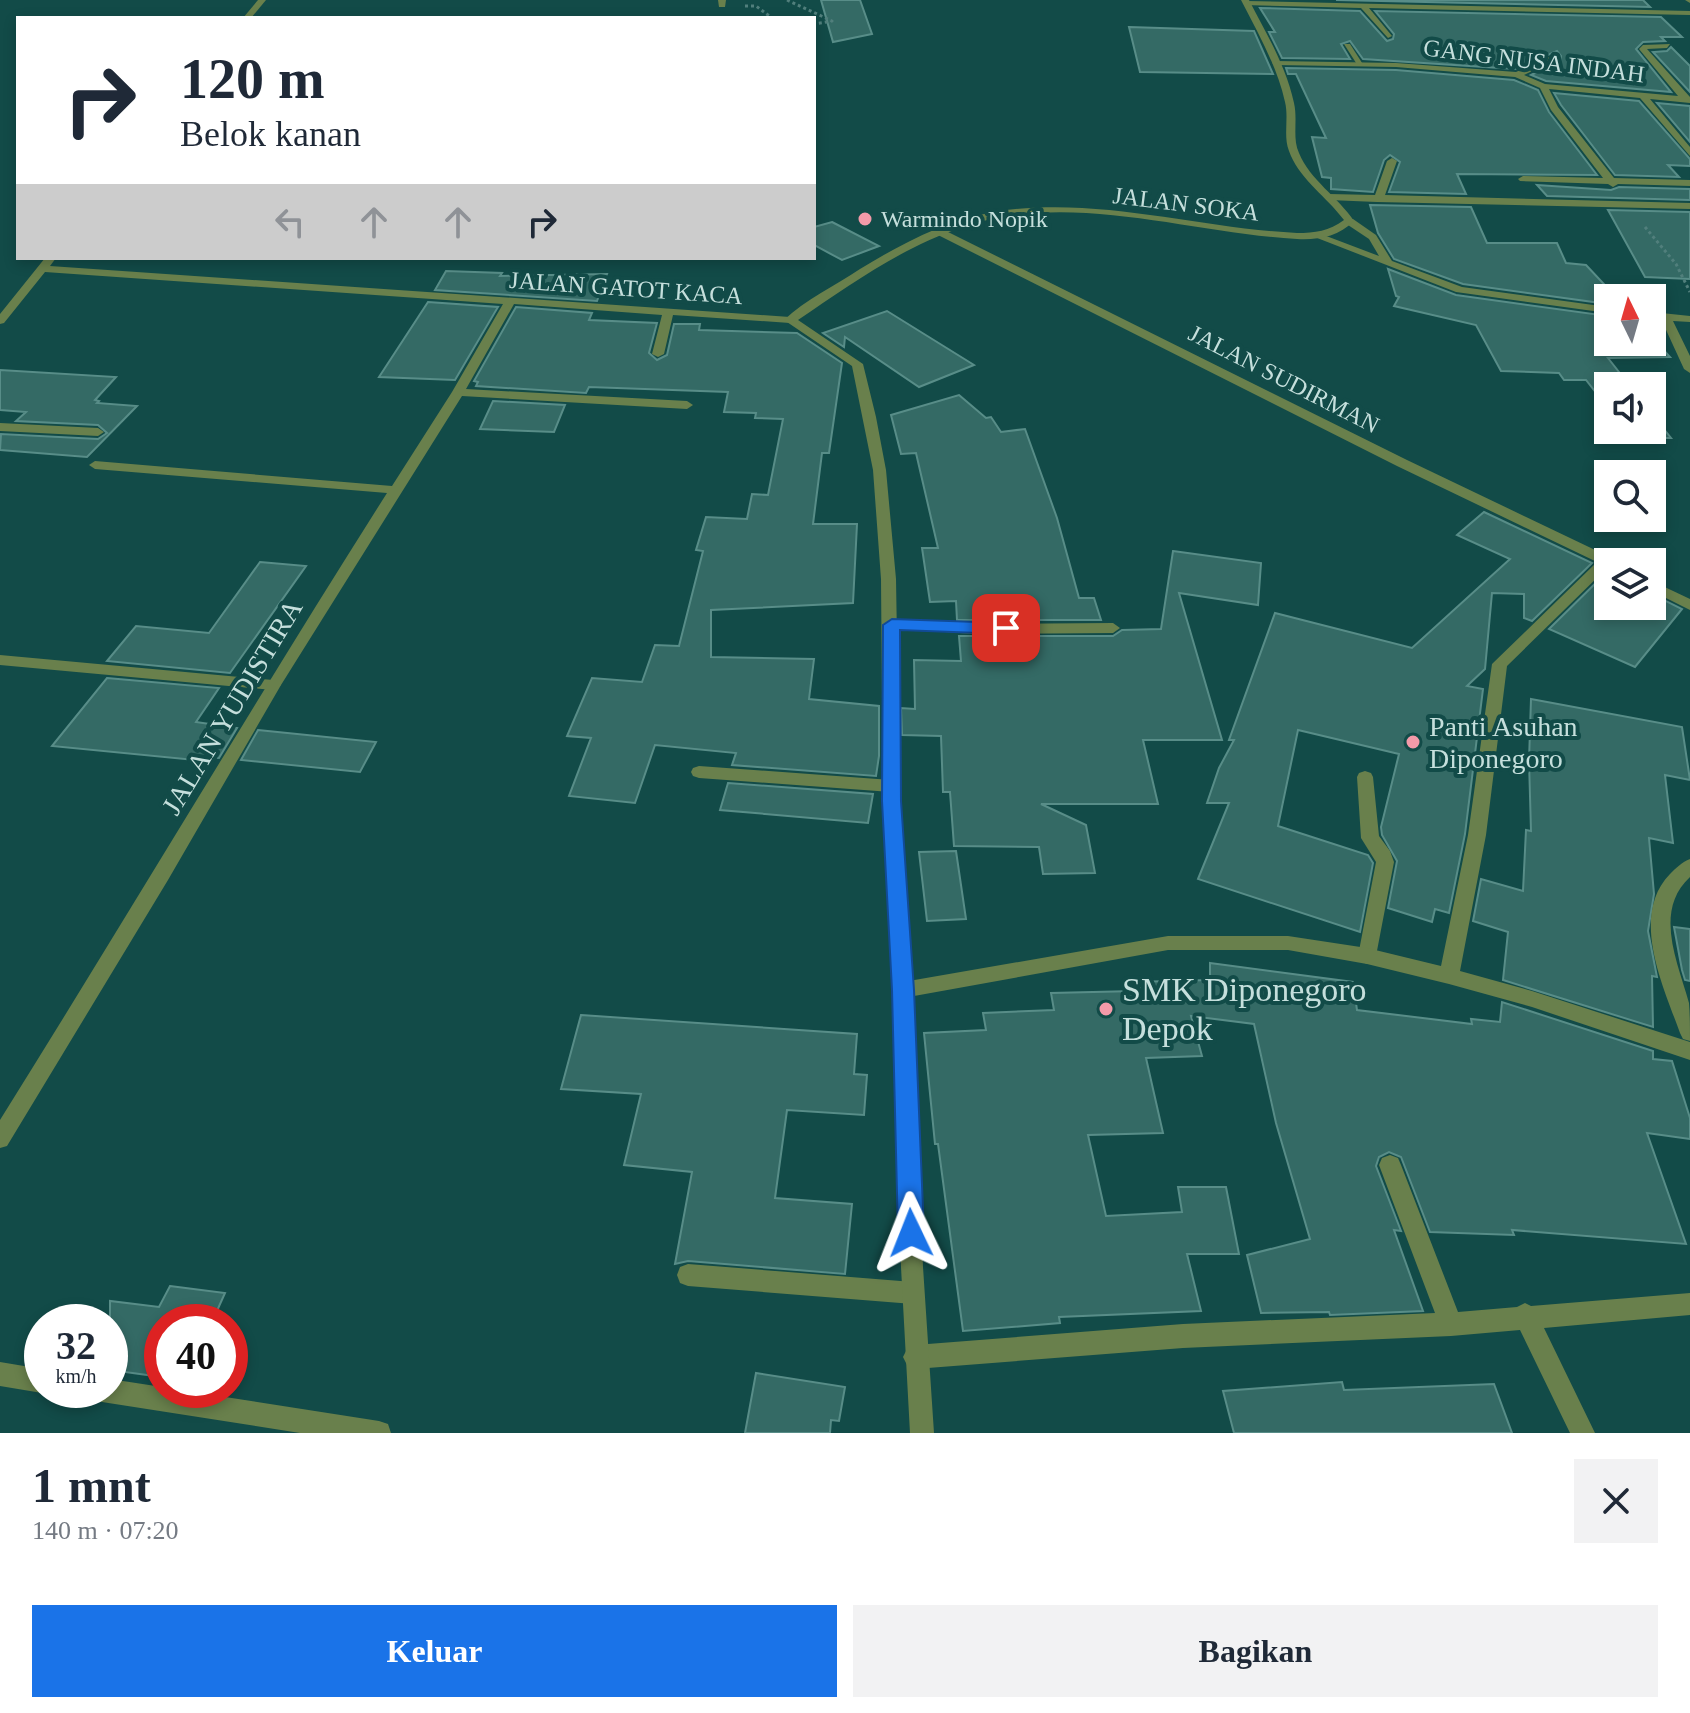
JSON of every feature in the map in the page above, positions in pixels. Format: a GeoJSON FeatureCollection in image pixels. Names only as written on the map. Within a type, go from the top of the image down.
{"type":"FeatureCollection","features":[{"type":"Feature","properties":{"kind":"street"},"geometry":{"type":"LineString","coordinates":[[249,16],[262,0]]}},
{"type":"Feature","properties":{"kind":"street"},"geometry":{"type":"LineString","coordinates":[[1479,0],[1486,10]]}},
{"type":"Feature","properties":{"kind":"street"},"geometry":{"type":"LineString","coordinates":[[1387,262],[1381,244],[1371,233],[1349,221],[1310,177],[1293,151],[1291,104],[1276,63],[1246,2],[1365,8],[1690,13]]}},
{"type":"Feature","properties":{"kind":"street"},"geometry":{"type":"LineString","coordinates":[[1365,8],[1388,36]]}},
{"type":"Feature","properties":{"kind":"street"},"geometry":{"type":"LineString","coordinates":[[1667,46],[1650,45],[1643,49],[1688,100]]}},
{"type":"Feature","properties":{"kind":"street"},"geometry":{"type":"LineString","coordinates":[[1347,46],[1361,64]]}},
{"type":"Feature","properties":{"kind":"street"},"geometry":{"type":"LineString","coordinates":[[1517,75],[1556,56]]}},
{"type":"Feature","properties":{"kind":"street","name":"GANG NUSA INDAH"},"geometry":{"type":"LineString","coordinates":[[1276,63],[1361,64],[1517,75],[1543,86],[1688,100]]}},
{"type":"Feature","properties":{"kind":"street"},"geometry":{"type":"LineString","coordinates":[[1543,86],[1554,108],[1612,180],[1621,204]]}},
{"type":"Feature","properties":{"kind":"street"},"geometry":{"type":"LineString","coordinates":[[1642,95],[1690,153]]}},
{"type":"Feature","properties":{"kind":"street"},"geometry":{"type":"LineString","coordinates":[[1377,199],[1382,193],[1392,161]]}},
{"type":"Feature","properties":{"kind":"street"},"geometry":{"type":"LineString","coordinates":[[1523,179],[1690,183]]}},
{"type":"Feature","properties":{"kind":"street"},"geometry":{"type":"LineString","coordinates":[[1329,197],[1690,206]]}},
{"type":"Feature","properties":{"kind":"street","name":"JALAN SOKA"},"geometry":{"type":"LineString","coordinates":[[790,320],[908,243],[984,217],[1025,211],[1078,211],[1269,234],[1317,236],[1339,230],[1349,221]]}},
{"type":"Feature","properties":{"kind":"street","name":"JALAN SUDIRMAN"},"geometry":{"type":"LineString","coordinates":[[940,232],[1402,463],[1594,554]]}},
{"type":"Feature","properties":{"kind":"street"},"geometry":{"type":"LineString","coordinates":[[1317,236],[1460,290],[1594,308]]}},
{"type":"Feature","properties":{"kind":"street"},"geometry":{"type":"LineString","coordinates":[[0,321],[50,260]]}},
{"type":"Feature","properties":{"kind":"street","name":"JALAN GATOT KACA"},"geometry":{"type":"LineString","coordinates":[[43,269],[790,320]]}},
{"type":"Feature","properties":{"kind":"street","name":"JALAN YUDISTIRA"},"geometry":{"type":"LineString","coordinates":[[0,1139],[162,875],[273,685],[393,490],[458,392],[510,302]]}},
{"type":"Feature","properties":{"kind":"street"},"geometry":{"type":"LineString","coordinates":[[658,354],[668,314]]}},
{"type":"Feature","properties":{"kind":"street"},"geometry":{"type":"LineString","coordinates":[[1690,319],[1666,317],[1690,369]]}},
{"type":"Feature","properties":{"kind":"street"},"geometry":{"type":"LineString","coordinates":[[790,320],[857,364],[881,495],[892,625],[891,786],[903,990],[915,1357],[922,1433]]}},
{"type":"Feature","properties":{"kind":"street"},"geometry":{"type":"LineString","coordinates":[[458,392],[687,405]]}},
{"type":"Feature","properties":{"kind":"street"},"geometry":{"type":"LineString","coordinates":[[0,427],[98,432]]}},
{"type":"Feature","properties":{"kind":"street"},"geometry":{"type":"LineString","coordinates":[[95,465],[393,490]]}},
{"type":"Feature","properties":{"kind":"street"},"geometry":{"type":"LineString","coordinates":[[1449,976],[1477,835],[1500,664],[1594,574]]}},
{"type":"Feature","properties":{"kind":"street"},"geometry":{"type":"LineString","coordinates":[[1666,592],[1690,605]]}},
{"type":"Feature","properties":{"kind":"street"},"geometry":{"type":"LineString","coordinates":[[892,625],[974,629],[1113,628]]}},
{"type":"Feature","properties":{"kind":"street"},"geometry":{"type":"LineString","coordinates":[[0,660],[273,685]]}},
{"type":"Feature","properties":{"kind":"street"},"geometry":{"type":"LineString","coordinates":[[699,772],[891,786]]}},
{"type":"Feature","properties":{"kind":"street"},"geometry":{"type":"LineString","coordinates":[[1365,777],[1370,838],[1385,862],[1367,956]]}},
{"type":"Feature","properties":{"kind":"street"},"geometry":{"type":"LineString","coordinates":[[1690,866],[1670,886],[1659,922],[1662,946],[1690,1033]]}},
{"type":"Feature","properties":{"kind":"street"},"geometry":{"type":"LineString","coordinates":[[903,990],[1168,943],[1288,943],[1367,956],[1449,976],[1532,999],[1690,1051]]}},
{"type":"Feature","properties":{"kind":"street"},"geometry":{"type":"LineString","coordinates":[[1390,1165],[1451,1324]]}},
{"type":"Feature","properties":{"kind":"street"},"geometry":{"type":"LineString","coordinates":[[688,1275],[913,1293]]}},
{"type":"Feature","properties":{"kind":"street"},"geometry":{"type":"LineString","coordinates":[[915,1357],[1183,1336],[1451,1324],[1525,1315],[1690,1304]]}},
{"type":"Feature","properties":{"kind":"street"},"geometry":{"type":"LineString","coordinates":[[1525,1315],[1583,1433]]}},
{"type":"Feature","properties":{"kind":"street"},"geometry":{"type":"LineString","coordinates":[[0,1374],[24,1378]]}},
{"type":"Feature","properties":{"kind":"street"},"geometry":{"type":"LineString","coordinates":[[128,1394],[379,1433]]}},
{"type":"Feature","properties":{"kind":"path"},"geometry":{"type":"LineString","coordinates":[[787,0],[832,21],[816,24]]}},
{"type":"Feature","properties":{"kind":"path"},"geometry":{"type":"LineString","coordinates":[[722,3],[756,6],[769,16]]}},
{"type":"Feature","properties":{"kind":"path"},"geometry":{"type":"LineString","coordinates":[[1621,204],[1676,264],[1690,292]]}},
{"type":"Feature","properties":{"kind":"building"},"geometry":{"type":"Polygon","coordinates":[[[821,0],[860,0],[872,34],[833,42],[821,0]]]}},
{"type":"Feature","properties":{"kind":"building"},"geometry":{"type":"Polygon","coordinates":[[[1336,0],[1643,0],[1650,7],[1336,0]]]}},
{"type":"Feature","properties":{"kind":"building"},"geometry":{"type":"Polygon","coordinates":[[[1260,8],[1360,11],[1387,41],[1393,39],[1394,34],[1375,11],[1661,17],[1682,37],[1661,37],[1665,41],[1643,42],[1636,49],[1671,92],[1546,81],[1531,75],[1560,61],[1557,51],[1515,69],[1363,59],[1350,41],[1341,44],[1350,59],[1282,58],[1269,32],[1275,32],[1260,8]]]}},
{"type":"Feature","properties":{"kind":"building"},"geometry":{"type":"Polygon","coordinates":[[[1129,27],[1254,31],[1273,74],[1140,72],[1129,27]]]}},
{"type":"Feature","properties":{"kind":"building"},"geometry":{"type":"Polygon","coordinates":[[[1671,47],[1690,66],[1690,92],[1653,52],[1667,51],[1671,47]]]}},
{"type":"Feature","properties":{"kind":"building"},"geometry":{"type":"Polygon","coordinates":[[[1286,68],[1396,70],[1514,80],[1538,90],[1549,112],[1597,175],[1457,174],[1466,194],[1389,192],[1400,162],[1390,155],[1384,160],[1373,192],[1331,189],[1331,178],[1322,177],[1312,137],[1326,138],[1296,74],[1288,74],[1286,68]]]}},
{"type":"Feature","properties":{"kind":"building"},"geometry":{"type":"Polygon","coordinates":[[[1554,93],[1639,101],[1690,159],[1690,166],[1668,165],[1679,177],[1615,175],[1554,93]]]}},
{"type":"Feature","properties":{"kind":"building"},"geometry":{"type":"Polygon","coordinates":[[[1657,103],[1690,106],[1690,142],[1657,103]]]}},
{"type":"Feature","properties":{"kind":"building"},"geometry":{"type":"Polygon","coordinates":[[[1537,185],[1611,190],[1619,187],[1690,189],[1690,200],[1547,196],[1537,185]]]}},
{"type":"Feature","properties":{"kind":"building"},"geometry":{"type":"Polygon","coordinates":[[[1370,205],[1471,207],[1487,243],[1557,243],[1566,263],[1586,265],[1604,284],[1594,284],[1594,302],[1463,284],[1394,259],[1378,233],[1370,205]]]}},
{"type":"Feature","properties":{"kind":"building"},"geometry":{"type":"Polygon","coordinates":[[[1608,210],[1690,212],[1690,279],[1645,277],[1608,210]]]}},
{"type":"Feature","properties":{"kind":"building"},"geometry":{"type":"Polygon","coordinates":[[[832,222],[879,246],[842,260],[816,246],[816,226],[832,222]]]}},
{"type":"Feature","properties":{"kind":"building"},"geometry":{"type":"Polygon","coordinates":[[[1388,269],[1456,295],[1594,314],[1594,356],[1666,356],[1666,353],[1670,357],[1608,358],[1619,372],[1594,372],[1594,390],[1586,380],[1564,380],[1559,373],[1501,371],[1476,325],[1394,306],[1399,297],[1396,296],[1388,269]]]}},
{"type":"Feature","properties":{"kind":"building"},"geometry":{"type":"Polygon","coordinates":[[[446,271],[502,273],[500,276],[607,274],[597,301],[435,290],[446,271]]]}},
{"type":"Feature","properties":{"kind":"building"},"geometry":{"type":"Polygon","coordinates":[[[428,302],[498,307],[455,380],[379,377],[428,302]]]}},
{"type":"Feature","properties":{"kind":"building"},"geometry":{"type":"Polygon","coordinates":[[[516,307],[592,313],[589,320],[657,323],[649,353],[657,360],[667,355],[674,324],[700,324],[699,330],[797,333],[842,363],[829,453],[822,453],[813,524],[857,524],[853,603],[711,610],[711,657],[814,659],[809,699],[879,706],[876,776],[732,765],[736,753],[655,745],[635,803],[569,796],[591,738],[567,736],[592,678],[642,682],[655,645],[679,646],[703,551],[696,550],[706,517],[747,519],[752,494],[768,495],[783,419],[755,418],[756,413],[724,412],[728,392],[589,387],[586,393],[476,386],[478,382],[474,381],[516,307]]]}},
{"type":"Feature","properties":{"kind":"building"},"geometry":{"type":"Polygon","coordinates":[[[887,311],[974,365],[919,387],[845,337],[844,347],[823,333],[887,311]]]}},
{"type":"Feature","properties":{"kind":"building"},"geometry":{"type":"Polygon","coordinates":[[[0,370],[116,377],[95,400],[99,401],[97,403],[137,406],[87,457],[0,450],[1,434],[98,439],[107,433],[98,425],[16,421],[26,412],[0,410],[0,370]]]}},
{"type":"Feature","properties":{"kind":"building"},"geometry":{"type":"Polygon","coordinates":[[[959,395],[986,418],[991,417],[1001,432],[1025,429],[1057,518],[1079,598],[1094,598],[1101,620],[957,620],[956,601],[930,602],[922,548],[938,548],[916,453],[901,454],[891,415],[959,395]]]}},
{"type":"Feature","properties":{"kind":"building"},"geometry":{"type":"Polygon","coordinates":[[[493,401],[565,405],[554,432],[480,429],[493,401]]]}},
{"type":"Feature","properties":{"kind":"building"},"geometry":{"type":"Polygon","coordinates":[[[1484,512],[1592,563],[1532,621],[1524,618],[1524,594],[1492,593],[1485,669],[1467,686],[1483,689],[1465,834],[1449,913],[1435,909],[1432,922],[1388,908],[1397,861],[1382,835],[1381,827],[1399,754],[1298,730],[1278,826],[1368,855],[1373,863],[1360,932],[1198,879],[1229,803],[1207,803],[1219,768],[1234,740],[1229,740],[1275,613],[1412,648],[1510,559],[1457,535],[1484,512]]]}},
{"type":"Feature","properties":{"kind":"building"},"geometry":{"type":"Polygon","coordinates":[[[1173,551],[1261,563],[1258,605],[1179,593],[1222,740],[1143,740],[1158,804],[1041,804],[1086,825],[1095,873],[1043,874],[1039,847],[954,846],[950,792],[943,792],[941,736],[902,735],[901,708],[915,709],[914,660],[961,661],[959,636],[1113,636],[1122,630],[1161,629],[1173,551]]]}},
{"type":"Feature","properties":{"kind":"building"},"geometry":{"type":"Polygon","coordinates":[[[260,562],[306,566],[230,673],[107,661],[136,626],[209,633],[260,562]]]}},
{"type":"Feature","properties":{"kind":"building"},"geometry":{"type":"Polygon","coordinates":[[[1594,585],[1594,620],[1666,620],[1666,601],[1682,609],[1635,667],[1549,629],[1594,585]]]}},
{"type":"Feature","properties":{"kind":"building"},"geometry":{"type":"Polygon","coordinates":[[[107,678],[219,688],[196,722],[237,728],[219,758],[208,757],[205,761],[52,746],[107,678]]]}},
{"type":"Feature","properties":{"kind":"building"},"geometry":{"type":"Polygon","coordinates":[[[1531,699],[1682,727],[1690,780],[1665,775],[1673,843],[1649,838],[1654,894],[1648,931],[1657,977],[1652,976],[1653,1027],[1503,980],[1508,932],[1473,921],[1481,879],[1523,891],[1526,830],[1531,831],[1531,699]]]}},
{"type":"Feature","properties":{"kind":"building"},"geometry":{"type":"Polygon","coordinates":[[[258,730],[376,742],[360,772],[241,760],[258,730]]]}},
{"type":"Feature","properties":{"kind":"building"},"geometry":{"type":"Polygon","coordinates":[[[728,783],[873,794],[868,823],[720,810],[728,783]]]}},
{"type":"Feature","properties":{"kind":"building"},"geometry":{"type":"Polygon","coordinates":[[[956,851],[966,919],[927,921],[919,852],[956,851]]]}},
{"type":"Feature","properties":{"kind":"building"},"geometry":{"type":"Polygon","coordinates":[[[1674,927],[1690,929],[1690,981],[1685,980],[1682,970],[1674,927]]]}},
{"type":"Feature","properties":{"kind":"building"},"geometry":{"type":"Polygon","coordinates":[[[1210,963],[1353,982],[1357,1010],[1472,1024],[1471,1019],[1500,1022],[1502,1002],[1653,1051],[1653,1059],[1672,1061],[1690,1118],[1690,1139],[1647,1133],[1686,1244],[1512,1230],[1514,1235],[1430,1232],[1401,1157],[1389,1152],[1379,1157],[1376,1166],[1401,1231],[1394,1230],[1423,1311],[1330,1315],[1329,1312],[1261,1313],[1247,1255],[1310,1239],[1276,1123],[1254,1024],[1191,1016],[1202,1056],[1146,1058],[1163,1133],[1088,1135],[1106,1216],[1182,1212],[1178,1187],[1226,1187],[1239,1254],[1187,1254],[1201,1311],[1059,1317],[1060,1323],[963,1331],[938,1144],[935,1144],[924,1033],[986,1030],[983,1013],[1054,1010],[1051,993],[1135,991],[1133,982],[1210,980],[1210,963]]]}},
{"type":"Feature","properties":{"kind":"building"},"geometry":{"type":"Polygon","coordinates":[[[581,1015],[857,1034],[854,1074],[867,1075],[864,1115],[787,1110],[775,1198],[852,1204],[845,1274],[688,1261],[675,1264],[692,1172],[624,1165],[641,1094],[561,1089],[581,1015]]]}},
{"type":"Feature","properties":{"kind":"building"},"geometry":{"type":"Polygon","coordinates":[[[170,1286],[225,1293],[220,1304],[161,1304],[170,1286]]]}},
{"type":"Feature","properties":{"kind":"building"},"geometry":{"type":"Polygon","coordinates":[[[110,1301],[144,1305],[144,1375],[128,1372],[128,1304],[110,1304],[110,1301]]]}},
{"type":"Feature","properties":{"kind":"building"},"geometry":{"type":"Polygon","coordinates":[[[756,1373],[845,1387],[839,1421],[831,1420],[830,1433],[745,1433],[756,1373]]]}},
{"type":"Feature","properties":{"kind":"building"},"geometry":{"type":"Polygon","coordinates":[[[1342,1382],[1344,1390],[1494,1384],[1512,1433],[1234,1433],[1223,1391],[1342,1382]]]}},
{"type":"Feature","properties":{"kind":"place","name":"Warmindo Nopik"},"geometry":{"type":"Point","coordinates":[865,219]}},
{"type":"Feature","properties":{"kind":"place","name":"Panti Asuhan Diponegoro"},"geometry":{"type":"Point","coordinates":[1413,742]}},
{"type":"Feature","properties":{"kind":"place","name":"SMK Diponegoro Depok"},"geometry":{"type":"Point","coordinates":[1106,1009]}},
{"type":"Feature","properties":{"kind":"route"},"geometry":{"type":"LineString","coordinates":[[911,1233],[903,990],[891,801],[892,625],[1006,628]]}}]}
